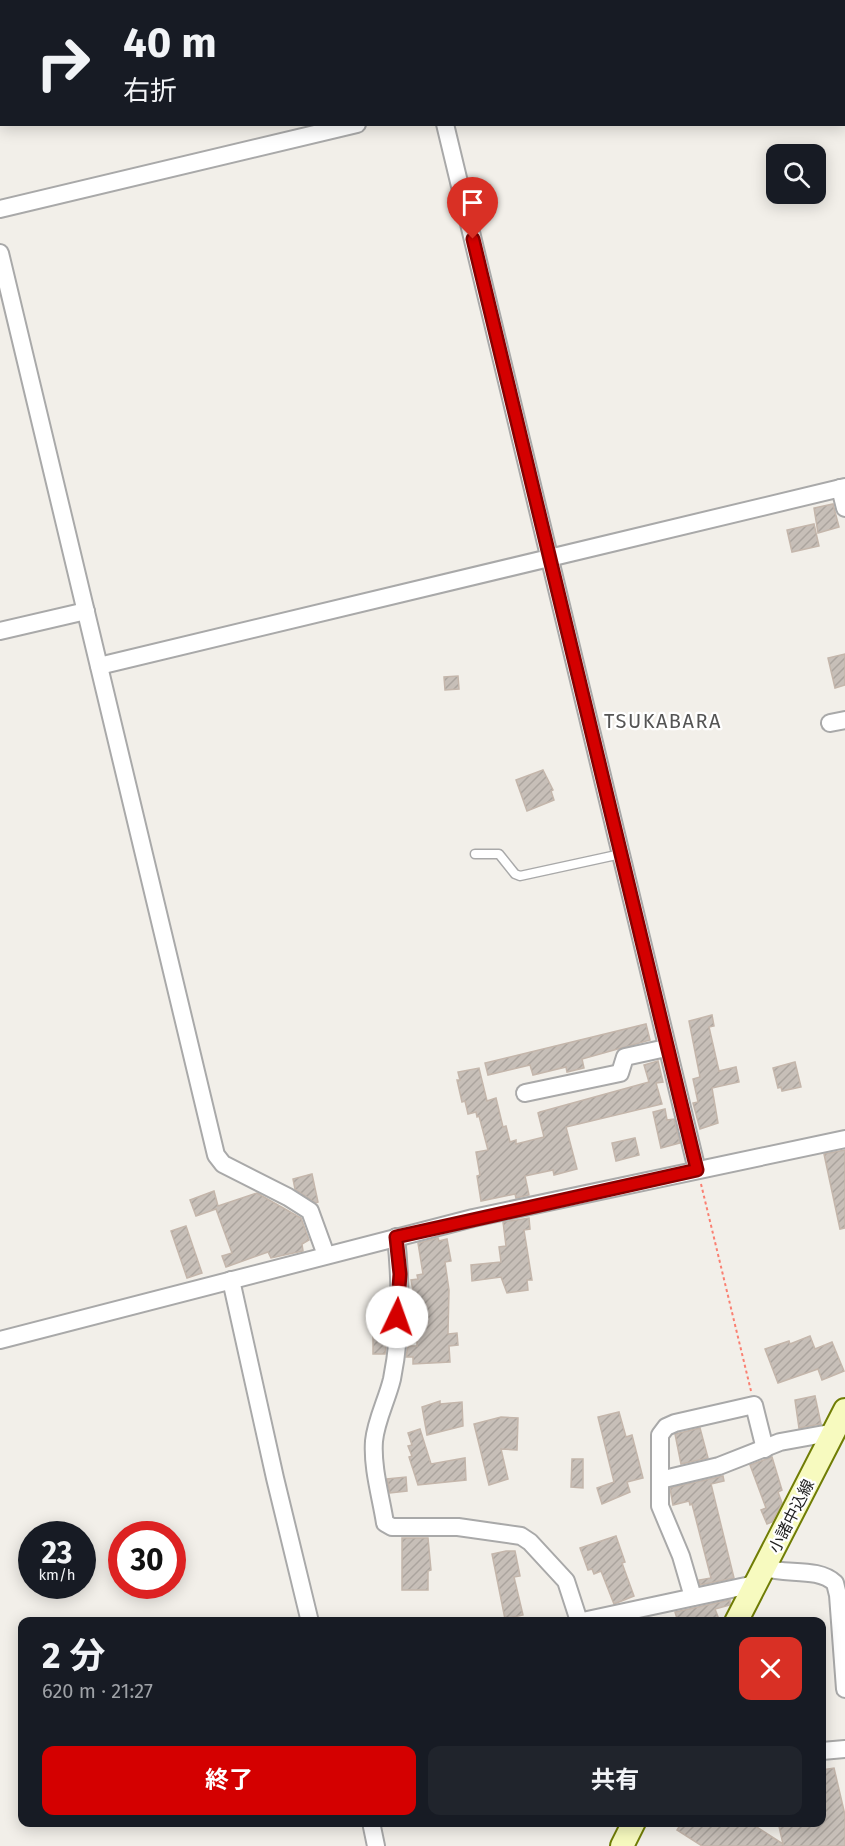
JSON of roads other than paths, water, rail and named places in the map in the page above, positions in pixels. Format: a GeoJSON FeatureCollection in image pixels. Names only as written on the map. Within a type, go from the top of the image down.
{"type":"FeatureCollection","features":[{"type":"Feature","properties":{"kind":"main road","name":"小諸中込線"},"geometry":{"type":"LineString","coordinates":[[738,1617],[845,1410]]}},
{"type":"Feature","properties":{"kind":"main road"},"geometry":{"type":"LineString","coordinates":[[622,1846],[632,1827]]}},
{"type":"Feature","properties":{"kind":"street"},"geometry":{"type":"LineString","coordinates":[[0,209],[349,126]]}},
{"type":"Feature","properties":{"kind":"street"},"geometry":{"type":"LineString","coordinates":[[445,126],[697,1170]]}},
{"type":"Feature","properties":{"kind":"street"},"geometry":{"type":"LineString","coordinates":[[0,253],[216,1155],[223,1164],[288,1197],[310,1211],[326,1256]]}},
{"type":"Feature","properties":{"kind":"street"},"geometry":{"type":"LineString","coordinates":[[99,666],[843,488],[845,508]]}},
{"type":"Feature","properties":{"kind":"street"},"geometry":{"type":"LineString","coordinates":[[0,631],[86,611]]}},
{"type":"Feature","properties":{"kind":"street"},"geometry":{"type":"LineString","coordinates":[[525,1093],[620,1073],[625,1057],[666,1048]]}},
{"type":"Feature","properties":{"kind":"street"},"geometry":{"type":"LineString","coordinates":[[0,1340],[396,1237],[845,1139]]}},
{"type":"Feature","properties":{"kind":"street"},"geometry":{"type":"LineString","coordinates":[[396,1237],[400,1274],[395,1360],[376,1428],[374,1450],[385,1523],[392,1527],[458,1527],[520,1536],[530,1542],[566,1581],[577,1617]]}},
{"type":"Feature","properties":{"kind":"street"},"geometry":{"type":"LineString","coordinates":[[231,1280],[309,1617]]}},
{"type":"Feature","properties":{"kind":"street"},"geometry":{"type":"LineString","coordinates":[[693,1597],[681,1556],[660,1506],[660,1435],[666,1427],[754,1405],[765,1449]]}},
{"type":"Feature","properties":{"kind":"street"},"geometry":{"type":"LineString","coordinates":[[660,1480],[719,1466],[780,1442],[824,1434],[831,1438]]}},
{"type":"Feature","properties":{"kind":"street"},"geometry":{"type":"LineString","coordinates":[[597,1617],[693,1597],[779,1572],[822,1575],[835,1583],[838,1595],[845,1689]]}},
{"type":"Feature","properties":{"kind":"street"},"geometry":{"type":"LineString","coordinates":[[826,1751],[845,1749]]}},
{"type":"Feature","properties":{"kind":"street"},"geometry":{"type":"LineString","coordinates":[[372,1827],[376,1846]]}},
{"type":"Feature","properties":{"kind":"lane"},"geometry":{"type":"LineString","coordinates":[[475,854],[499,854],[514,874],[520,876],[622,854]]}},
{"type":"Feature","properties":{"kind":"district","name":"TSUKABARA"},"geometry":{"type":"Point","coordinates":[663,721]}}]}
